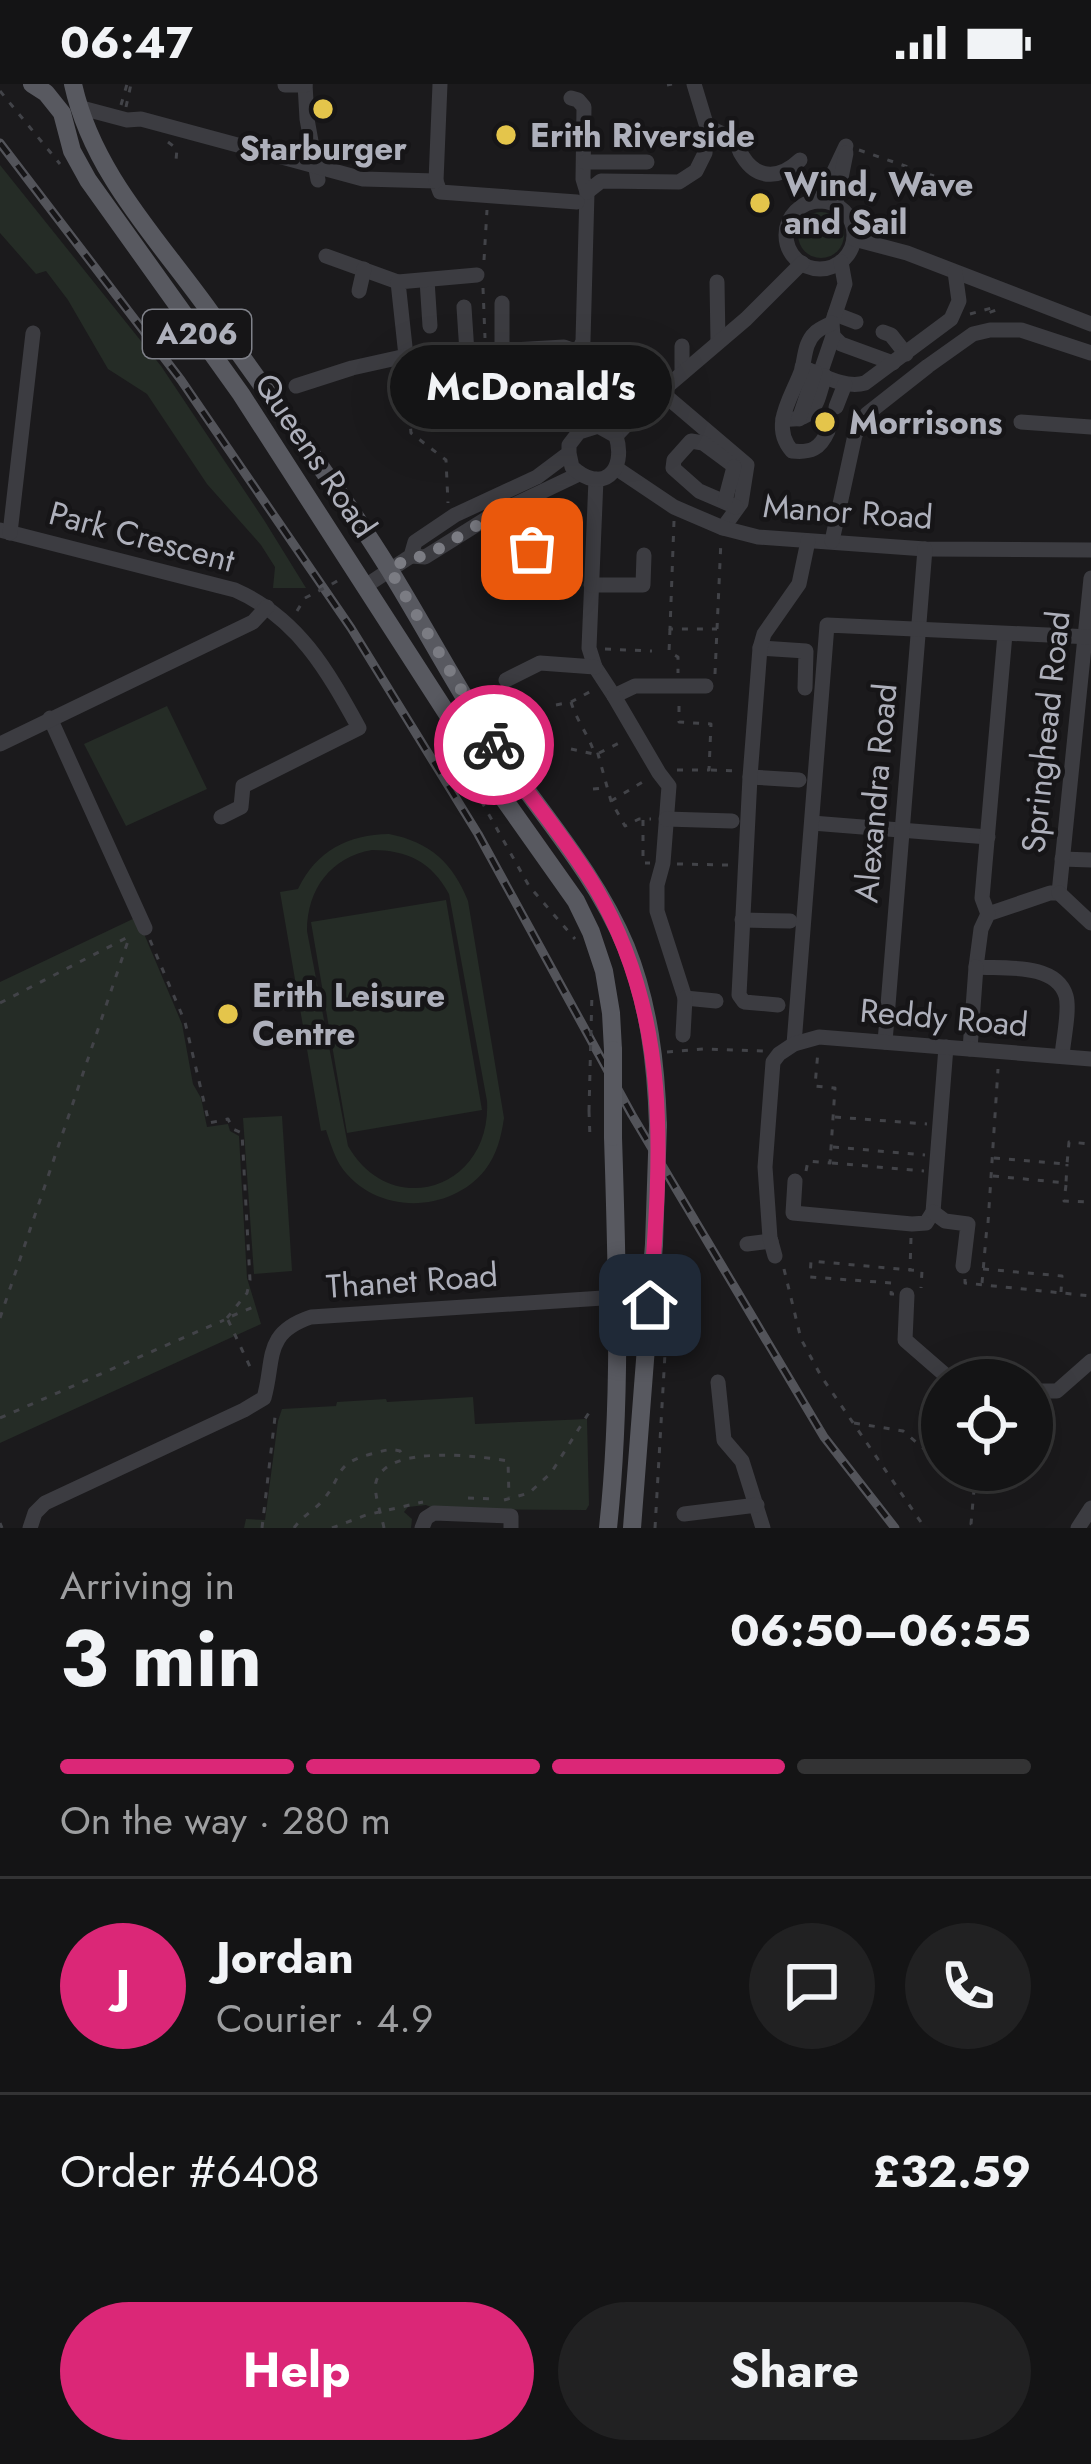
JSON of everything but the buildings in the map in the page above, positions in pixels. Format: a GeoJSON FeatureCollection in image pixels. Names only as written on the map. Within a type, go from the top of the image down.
{"type":"FeatureCollection","features":[{"type":"Feature","properties":{"kind":"main road","name":"Queens Road"},"geometry":{"type":"LineString","coordinates":[[32,84],[62,112],[72,152],[88,181],[241,394],[484,771],[577,901],[604,971],[611,1013],[618,1297]]}},
{"type":"Feature","properties":{"kind":"main road","name":"Queens Road"},"geometry":{"type":"LineString","coordinates":[[74,84],[78,107],[108,174],[390,570],[483,728],[594,886],[626,946],[654,1053],[658,1125],[654,1244],[632,1528]]}},
{"type":"Feature","properties":{"kind":"main road","name":"A206"},"geometry":{"type":"LineString","coordinates":[[608,1528],[615,1462],[618,1297]]}},
{"type":"Feature","properties":{"kind":"street"},"geometry":{"type":"LineString","coordinates":[[440,84],[436,182],[440,192],[582,197],[601,181],[679,182],[696,171],[705,153],[706,136],[694,84]]}},
{"type":"Feature","properties":{"kind":"street"},"geometry":{"type":"LineString","coordinates":[[285,85],[305,85],[317,173]]}},
{"type":"Feature","properties":{"kind":"street"},"geometry":{"type":"LineString","coordinates":[[571,98],[584,107],[583,341],[578,352]]}},
{"type":"Feature","properties":{"kind":"street"},"geometry":{"type":"LineString","coordinates":[[78,107],[140,119],[317,173],[436,182]]}},
{"type":"Feature","properties":{"kind":"street"},"geometry":{"type":"LineString","coordinates":[[706,136],[738,147],[744,160],[763,173],[776,176],[800,160]]}},
{"type":"Feature","properties":{"kind":"street"},"geometry":{"type":"LineString","coordinates":[[585,162],[647,162]]}},
{"type":"Feature","properties":{"kind":"street"},"geometry":{"type":"LineString","coordinates":[[828,202],[850,218],[854,239],[841,262],[821,268],[793,255],[786,229],[803,205],[828,202]]}},
{"type":"Feature","properties":{"kind":"street"},"geometry":{"type":"LineString","coordinates":[[854,239],[907,253],[1091,324]]}},
{"type":"Feature","properties":{"kind":"street"},"geometry":{"type":"LineString","coordinates":[[326,256],[398,282],[477,275]]}},
{"type":"Feature","properties":{"kind":"street"},"geometry":{"type":"LineString","coordinates":[[791,419],[813,411],[814,372],[844,280],[841,262]]}},
{"type":"Feature","properties":{"kind":"street"},"geometry":{"type":"LineString","coordinates":[[616,436],[802,263]]}},
{"type":"Feature","properties":{"kind":"street"},"geometry":{"type":"LineString","coordinates":[[359,291],[364,269]]}},
{"type":"Feature","properties":{"kind":"street"},"geometry":{"type":"LineString","coordinates":[[814,372],[854,386],[866,383],[951,319],[959,301],[955,272]]}},
{"type":"Feature","properties":{"kind":"street"},"geometry":{"type":"LineString","coordinates":[[427,280],[430,326]]}},
{"type":"Feature","properties":{"kind":"street"},"geometry":{"type":"LineString","coordinates":[[398,282],[406,356]]}},
{"type":"Feature","properties":{"kind":"street"},"geometry":{"type":"LineString","coordinates":[[717,282],[718,342]]}},
{"type":"Feature","properties":{"kind":"street"},"geometry":{"type":"LineString","coordinates":[[502,303],[502,351]]}},
{"type":"Feature","properties":{"kind":"street"},"geometry":{"type":"LineString","coordinates":[[464,307],[467,352]]}},
{"type":"Feature","properties":{"kind":"street"},"geometry":{"type":"LineString","coordinates":[[831,325],[856,322]]}},
{"type":"Feature","properties":{"kind":"street"},"geometry":{"type":"LineString","coordinates":[[831,325],[841,344],[899,359]]}},
{"type":"Feature","properties":{"kind":"street"},"geometry":{"type":"LineString","coordinates":[[832,542],[855,435],[867,414],[973,334],[1021,330],[1091,353]]}},
{"type":"Feature","properties":{"kind":"street"},"geometry":{"type":"LineString","coordinates":[[883,332],[891,335],[899,359]]}},
{"type":"Feature","properties":{"kind":"street"},"geometry":{"type":"LineString","coordinates":[[5,532],[33,333]]}},
{"type":"Feature","properties":{"kind":"street"},"geometry":{"type":"LineString","coordinates":[[682,346],[682,373]]}},
{"type":"Feature","properties":{"kind":"street"},"geometry":{"type":"LineString","coordinates":[[296,386],[406,356],[563,347],[578,352],[585,363],[588,427]]}},
{"type":"Feature","properties":{"kind":"street"},"geometry":{"type":"LineString","coordinates":[[814,372],[791,390],[791,419],[784,442],[792,451],[814,450],[828,431]]}},
{"type":"Feature","properties":{"kind":"street"},"geometry":{"type":"LineString","coordinates":[[836,407],[845,384]]}},
{"type":"Feature","properties":{"kind":"street"},"geometry":{"type":"LineString","coordinates":[[660,392],[747,465],[740,471]]}},
{"type":"Feature","properties":{"kind":"street"},"geometry":{"type":"LineString","coordinates":[[1021,422],[1091,428]]}},
{"type":"Feature","properties":{"kind":"street"},"geometry":{"type":"LineString","coordinates":[[598,426],[616,436],[620,449],[616,468],[605,478],[579,474],[572,467],[573,438],[588,427],[598,426]]}},
{"type":"Feature","properties":{"kind":"street"},"geometry":{"type":"LineString","coordinates":[[691,441],[704,443],[740,471],[741,503],[730,504],[699,491],[673,468],[674,460],[691,441]]}},
{"type":"Feature","properties":{"kind":"street"},"geometry":{"type":"LineString","coordinates":[[411,556],[415,542],[455,515],[537,477],[569,453]]}},
{"type":"Feature","properties":{"kind":"street","name":"Manor Road"},"geometry":{"type":"LineString","coordinates":[[616,468],[674,507],[758,537],[925,549],[1091,550]]}},
{"type":"Feature","properties":{"kind":"street"},"geometry":{"type":"LineString","coordinates":[[367,585],[411,556],[425,557],[486,520],[579,474]]}},
{"type":"Feature","properties":{"kind":"street"},"geometry":{"type":"LineString","coordinates":[[596,479],[589,648],[595,667],[669,786],[657,910],[685,998],[683,1035]]}},
{"type":"Feature","properties":{"kind":"street"},"geometry":{"type":"LineString","coordinates":[[723,528],[730,504]]}},
{"type":"Feature","properties":{"kind":"street"},"geometry":{"type":"LineString","coordinates":[[486,520],[506,561],[515,578],[526,590],[538,592],[572,576],[575,567],[567,541],[558,537],[506,561]]}},
{"type":"Feature","properties":{"kind":"street","name":"Park Crescent"},"geometry":{"type":"LineString","coordinates":[[5,532],[235,590],[267,607],[307,642],[359,728],[243,785],[241,807],[220,817]]}},
{"type":"Feature","properties":{"kind":"street"},"geometry":{"type":"LineString","coordinates":[[778,1005],[744,1002],[739,995],[745,774],[760,648],[764,634],[799,584],[808,542]]}},
{"type":"Feature","properties":{"kind":"street","name":"Alexandra Road"},"geometry":{"type":"LineString","coordinates":[[884,1042],[925,549]]}},
{"type":"Feature","properties":{"kind":"street"},"geometry":{"type":"LineString","coordinates":[[591,585],[644,585],[644,555]]}},
{"type":"Feature","properties":{"kind":"street"},"geometry":{"type":"LineString","coordinates":[[515,578],[561,557]]}},
{"type":"Feature","properties":{"kind":"street","name":"Springhead Road"},"geometry":{"type":"LineString","coordinates":[[1059,893],[1091,578]]}},
{"type":"Feature","properties":{"kind":"street"},"geometry":{"type":"LineString","coordinates":[[0,744],[254,622],[267,607]]}},
{"type":"Feature","properties":{"kind":"street"},"geometry":{"type":"LineString","coordinates":[[794,1044],[827,625],[1088,637]]}},
{"type":"Feature","properties":{"kind":"street"},"geometry":{"type":"LineString","coordinates":[[988,914],[982,898],[1005,634]]}},
{"type":"Feature","properties":{"kind":"street"},"geometry":{"type":"LineString","coordinates":[[760,648],[806,651],[805,688]]}},
{"type":"Feature","properties":{"kind":"street"},"geometry":{"type":"LineString","coordinates":[[506,680],[540,663],[595,667]]}},
{"type":"Feature","properties":{"kind":"street"},"geometry":{"type":"LineString","coordinates":[[609,689],[706,686]]}},
{"type":"Feature","properties":{"kind":"street"},"geometry":{"type":"LineString","coordinates":[[50,718],[137,932]]}},
{"type":"Feature","properties":{"kind":"street"},"geometry":{"type":"LineString","coordinates":[[745,774],[799,780]]}},
{"type":"Feature","properties":{"kind":"street"},"geometry":{"type":"LineString","coordinates":[[665,819],[732,820]]}},
{"type":"Feature","properties":{"kind":"street"},"geometry":{"type":"LineString","coordinates":[[812,823],[988,837]]}},
{"type":"Feature","properties":{"kind":"street"},"geometry":{"type":"LineString","coordinates":[[1062,859],[1091,860]]}},
{"type":"Feature","properties":{"kind":"street"},"geometry":{"type":"LineString","coordinates":[[970,1049],[981,928],[988,914],[1059,893],[1091,923]]}},
{"type":"Feature","properties":{"kind":"street"},"geometry":{"type":"LineString","coordinates":[[742,920],[790,921]]}},
{"type":"Feature","properties":{"kind":"street"},"geometry":{"type":"LineString","coordinates":[[976,967],[1039,971],[1057,982],[1067,998],[1062,1056]]}},
{"type":"Feature","properties":{"kind":"street"},"geometry":{"type":"LineString","coordinates":[[685,998],[716,1001]]}},
{"type":"Feature","properties":{"kind":"street","name":"Reddy Road"},"geometry":{"type":"LineString","coordinates":[[778,1054],[819,1037],[1091,1058]]}},
{"type":"Feature","properties":{"kind":"street"},"geometry":{"type":"LineString","coordinates":[[796,1181],[793,1213],[926,1223],[934,1212],[946,1047]]}},
{"type":"Feature","properties":{"kind":"street"},"geometry":{"type":"LineString","coordinates":[[747,1244],[773,1248],[765,1167],[773,1062],[778,1054]]}},
{"type":"Feature","properties":{"kind":"street"},"geometry":{"type":"LineString","coordinates":[[934,1212],[945,1221],[968,1224],[964,1266]]}},
{"type":"Feature","properties":{"kind":"street"},"geometry":{"type":"LineString","coordinates":[[908,1295],[905,1340],[926,1359]]}},
{"type":"Feature","properties":{"kind":"street","name":"Thanet Road"},"geometry":{"type":"LineString","coordinates":[[264,1398],[272,1347],[279,1336],[310,1317],[618,1297]]}},
{"type":"Feature","properties":{"kind":"street"},"geometry":{"type":"LineString","coordinates":[[1053,1391],[1091,1361]]}},
{"type":"Feature","properties":{"kind":"street"},"geometry":{"type":"LineString","coordinates":[[718,1382],[724,1440],[742,1461],[763,1528]]}},
{"type":"Feature","properties":{"kind":"street"},"geometry":{"type":"LineString","coordinates":[[29,1528],[34,1513],[45,1503],[264,1398]]}},
{"type":"Feature","properties":{"kind":"street"},"geometry":{"type":"LineString","coordinates":[[683,1514],[757,1504]]}},
{"type":"Feature","properties":{"kind":"street"},"geometry":{"type":"LineString","coordinates":[[422,1528],[436,1506],[511,1516],[511,1528]]}},
{"type":"Feature","properties":{"kind":"street"},"geometry":{"type":"LineString","coordinates":[[1078,1528],[1091,1508]]}},
{"type":"Feature","properties":{"kind":"path"},"geometry":{"type":"LineString","coordinates":[[119,111],[129,84]]}},
{"type":"Feature","properties":{"kind":"path"},"geometry":{"type":"LineString","coordinates":[[129,84],[126,107],[140,119]]}},
{"type":"Feature","properties":{"kind":"path"},"geometry":{"type":"LineString","coordinates":[[0,91],[61,166]]}},
{"type":"Feature","properties":{"kind":"path"},"geometry":{"type":"LineString","coordinates":[[857,149],[934,176]]}},
{"type":"Feature","properties":{"kind":"path"},"geometry":{"type":"LineString","coordinates":[[951,182],[959,185]]}},
{"type":"Feature","properties":{"kind":"path"},"geometry":{"type":"LineString","coordinates":[[951,319],[995,307],[966,322],[973,334]]}},
{"type":"Feature","properties":{"kind":"path"},"geometry":{"type":"LineString","coordinates":[[406,356],[411,434],[446,460],[447,502],[455,515]]}},
{"type":"Feature","properties":{"kind":"path"},"geometry":{"type":"LineString","coordinates":[[669,652],[674,507]]}},
{"type":"Feature","properties":{"kind":"path"},"geometry":{"type":"LineString","coordinates":[[706,686],[714,686],[723,528]]}},
{"type":"Feature","properties":{"kind":"path"},"geometry":{"type":"LineString","coordinates":[[285,620],[296,614],[305,598],[344,577]]}},
{"type":"Feature","properties":{"kind":"path"},"geometry":{"type":"LineString","coordinates":[[670,628],[717,629]]}},
{"type":"Feature","properties":{"kind":"path"},"geometry":{"type":"LineString","coordinates":[[589,648],[669,652],[678,657],[679,722],[712,724],[709,770]]}},
{"type":"Feature","properties":{"kind":"path"},"geometry":{"type":"LineString","coordinates":[[556,705],[609,689]]}},
{"type":"Feature","properties":{"kind":"path"},"geometry":{"type":"LineString","coordinates":[[572,702],[625,826],[644,819],[665,819]]}},
{"type":"Feature","properties":{"kind":"path"},"geometry":{"type":"LineString","coordinates":[[571,749],[597,754],[635,734]]}},
{"type":"Feature","properties":{"kind":"path"},"geometry":{"type":"LineString","coordinates":[[611,800],[659,773],[745,774]]}},
{"type":"Feature","properties":{"kind":"path"},"geometry":{"type":"LineString","coordinates":[[593,789],[607,788]]}},
{"type":"Feature","properties":{"kind":"path"},"geometry":{"type":"LineString","coordinates":[[644,819],[643,863],[730,865]]}},
{"type":"Feature","properties":{"kind":"path"},"geometry":{"type":"LineString","coordinates":[[0,1004],[137,932]]}},
{"type":"Feature","properties":{"kind":"path"},"geometry":{"type":"LineString","coordinates":[[0,1318],[137,932]]}},
{"type":"Feature","properties":{"kind":"path"},"geometry":{"type":"LineString","coordinates":[[137,932],[185,1022],[209,1123],[228,1119],[242,1133],[250,1280],[247,1293],[227,1318]]}},
{"type":"Feature","properties":{"kind":"path"},"geometry":{"type":"LineString","coordinates":[[590,1138],[592,992]]}},
{"type":"Feature","properties":{"kind":"path"},"geometry":{"type":"LineString","coordinates":[[819,1037],[814,1087],[835,1088],[830,1163]]}},
{"type":"Feature","properties":{"kind":"path"},"geometry":{"type":"LineString","coordinates":[[654,1053],[704,1049],[778,1054]]}},
{"type":"Feature","properties":{"kind":"path"},"geometry":{"type":"LineString","coordinates":[[982,1284],[999,1052]]}},
{"type":"Feature","properties":{"kind":"path"},"geometry":{"type":"LineString","coordinates":[[833,1117],[941,1126]]}},
{"type":"Feature","properties":{"kind":"path"},"geometry":{"type":"LineString","coordinates":[[1091,1144],[1069,1142],[1064,1201],[1091,1202]]}},
{"type":"Feature","properties":{"kind":"path"},"geometry":{"type":"LineString","coordinates":[[831,1147],[937,1164]]}},
{"type":"Feature","properties":{"kind":"path"},"geometry":{"type":"LineString","coordinates":[[992,1158],[1067,1164]]}},
{"type":"Feature","properties":{"kind":"path"},"geometry":{"type":"LineString","coordinates":[[796,1181],[797,1170],[807,1171],[808,1162],[937,1164]]}},
{"type":"Feature","properties":{"kind":"path"},"geometry":{"type":"LineString","coordinates":[[991,1176],[1066,1183]]}},
{"type":"Feature","properties":{"kind":"path"},"geometry":{"type":"LineString","coordinates":[[910,1270],[912,1224]]}},
{"type":"Feature","properties":{"kind":"path"},"geometry":{"type":"LineString","coordinates":[[773,1248],[781,1256],[801,1339],[851,1422],[925,1528]]}},
{"type":"Feature","properties":{"kind":"path"},"geometry":{"type":"LineString","coordinates":[[892,1268],[892,1283],[891,1294],[920,1295],[922,1270],[811,1262],[810,1277],[892,1283]]}},
{"type":"Feature","properties":{"kind":"path"},"geometry":{"type":"LineString","coordinates":[[964,1266],[964,1283],[1091,1296]]}},
{"type":"Feature","properties":{"kind":"path"},"geometry":{"type":"LineString","coordinates":[[983,1269],[1062,1276],[1061,1293]]}},
{"type":"Feature","properties":{"kind":"path"},"geometry":{"type":"LineString","coordinates":[[655,1528],[669,1270]]}},
{"type":"Feature","properties":{"kind":"path"},"geometry":{"type":"LineString","coordinates":[[0,1418],[258,1305]]}},
{"type":"Feature","properties":{"kind":"path"},"geometry":{"type":"LineString","coordinates":[[227,1318],[275,1417],[262,1528]]}},
{"type":"Feature","properties":{"kind":"path"},"geometry":{"type":"LineString","coordinates":[[465,1498],[506,1500],[529,1493],[551,1473],[590,1411]]}},
{"type":"Feature","properties":{"kind":"path"},"geometry":{"type":"LineString","coordinates":[[851,1422],[903,1431],[921,1446]]}},
{"type":"Feature","properties":{"kind":"path"},"geometry":{"type":"LineString","coordinates":[[294,1528],[323,1500],[350,1460],[393,1448],[404,1460]]}},
{"type":"Feature","properties":{"kind":"path"},"geometry":{"type":"LineString","coordinates":[[384,1528],[377,1478],[404,1460],[445,1455],[508,1460],[509,1497]]}},
{"type":"Feature","properties":{"kind":"path"},"geometry":{"type":"LineString","coordinates":[[974,1491],[974,1528]]}},
{"type":"Feature","properties":{"kind":"path"},"geometry":{"type":"LineString","coordinates":[[332,1528],[382,1511],[436,1506]]}},
{"type":"Feature","properties":{"kind":"shaded area"},"geometry":{"type":"Polygon","coordinates":[[[0,165],[161,366],[306,588],[273,588],[275,567],[261,545],[207,484],[147,394],[108,369],[46,271],[36,274],[0,233],[0,165]]]}},
{"type":"Feature","properties":{"kind":"shaded area"},"geometry":{"type":"Polygon","coordinates":[[[821,212],[838,218],[844,235],[838,252],[821,258],[804,252],[798,235],[804,218],[821,212]]]}},
{"type":"Feature","properties":{"kind":"shaded area"},"geometry":{"type":"Polygon","coordinates":[[[167,706],[207,789],[126,826],[84,744],[167,706]]]}},
{"type":"Feature","properties":{"kind":"shaded area"},"geometry":{"type":"Polygon","coordinates":[[[374,835],[404,838],[438,856],[468,901],[504,1118],[498,1146],[485,1170],[470,1185],[432,1201],[411,1203],[372,1193],[340,1165],[326,1130],[321,1131],[280,892],[298,889],[314,864],[335,847],[374,835]],[[357,854],[324,877],[311,902],[307,931],[348,1146],[367,1169],[389,1183],[413,1188],[436,1185],[457,1174],[474,1155],[484,1131],[487,1101],[449,894],[426,866],[407,855],[357,854]]]}},
{"type":"Feature","properties":{"kind":"shaded area"},"geometry":{"type":"Polygon","coordinates":[[[446,900],[482,1110],[347,1133],[311,922],[446,900]]]}},
{"type":"Feature","properties":{"kind":"shaded area"},"geometry":{"type":"Polygon","coordinates":[[[137,917],[182,1024],[207,1127],[228,1124],[239,1136],[247,1278],[261,1324],[0,1443],[0,982],[137,917]]]}},
{"type":"Feature","properties":{"kind":"shaded area"},"geometry":{"type":"Polygon","coordinates":[[[282,1116],[292,1271],[254,1274],[243,1118],[282,1116]]]}},
{"type":"Feature","properties":{"kind":"shaded area"},"geometry":{"type":"Polygon","coordinates":[[[473,1397],[475,1424],[587,1419],[586,1510],[435,1509],[426,1505],[404,1512],[412,1519],[411,1528],[244,1528],[246,1519],[265,1520],[282,1409],[473,1397]]]}},
{"type":"Feature","properties":{"kind":"railway"},"geometry":{"type":"LineString","coordinates":[[0,143],[181,380],[351,628],[478,834],[632,1115],[824,1437],[895,1528]]}},
{"type":"Feature","properties":{"kind":"way so far"},"geometry":{"type":"LineString","coordinates":[[494,745],[390,570],[411,556],[425,557],[486,520],[506,561],[532,549]]}},
{"type":"Feature","properties":{"kind":"place","name":"Starburger"},"geometry":{"type":"Point","coordinates":[323,109]}},
{"type":"Feature","properties":{"kind":"place","name":"Erith Riverside"},"geometry":{"type":"Point","coordinates":[506,135]}},
{"type":"Feature","properties":{"kind":"place","name":"Wind, Wave and Sail"},"geometry":{"type":"Point","coordinates":[760,203]}},
{"type":"Feature","properties":{"kind":"place","name":"Morrisons"},"geometry":{"type":"Point","coordinates":[825,422]}},
{"type":"Feature","properties":{"kind":"place","name":"McDonald's"},"geometry":{"type":"Point","coordinates":[532,549]}},
{"type":"Feature","properties":{"kind":"place","name":"Erith Leisure Centre"},"geometry":{"type":"Point","coordinates":[228,1014]}},
{"type":"Feature","properties":{"kind":"route"},"geometry":{"type":"LineString","coordinates":[[494,745],[594,886],[626,946],[643,999],[654,1053],[658,1125],[650,1305]]}}]}
